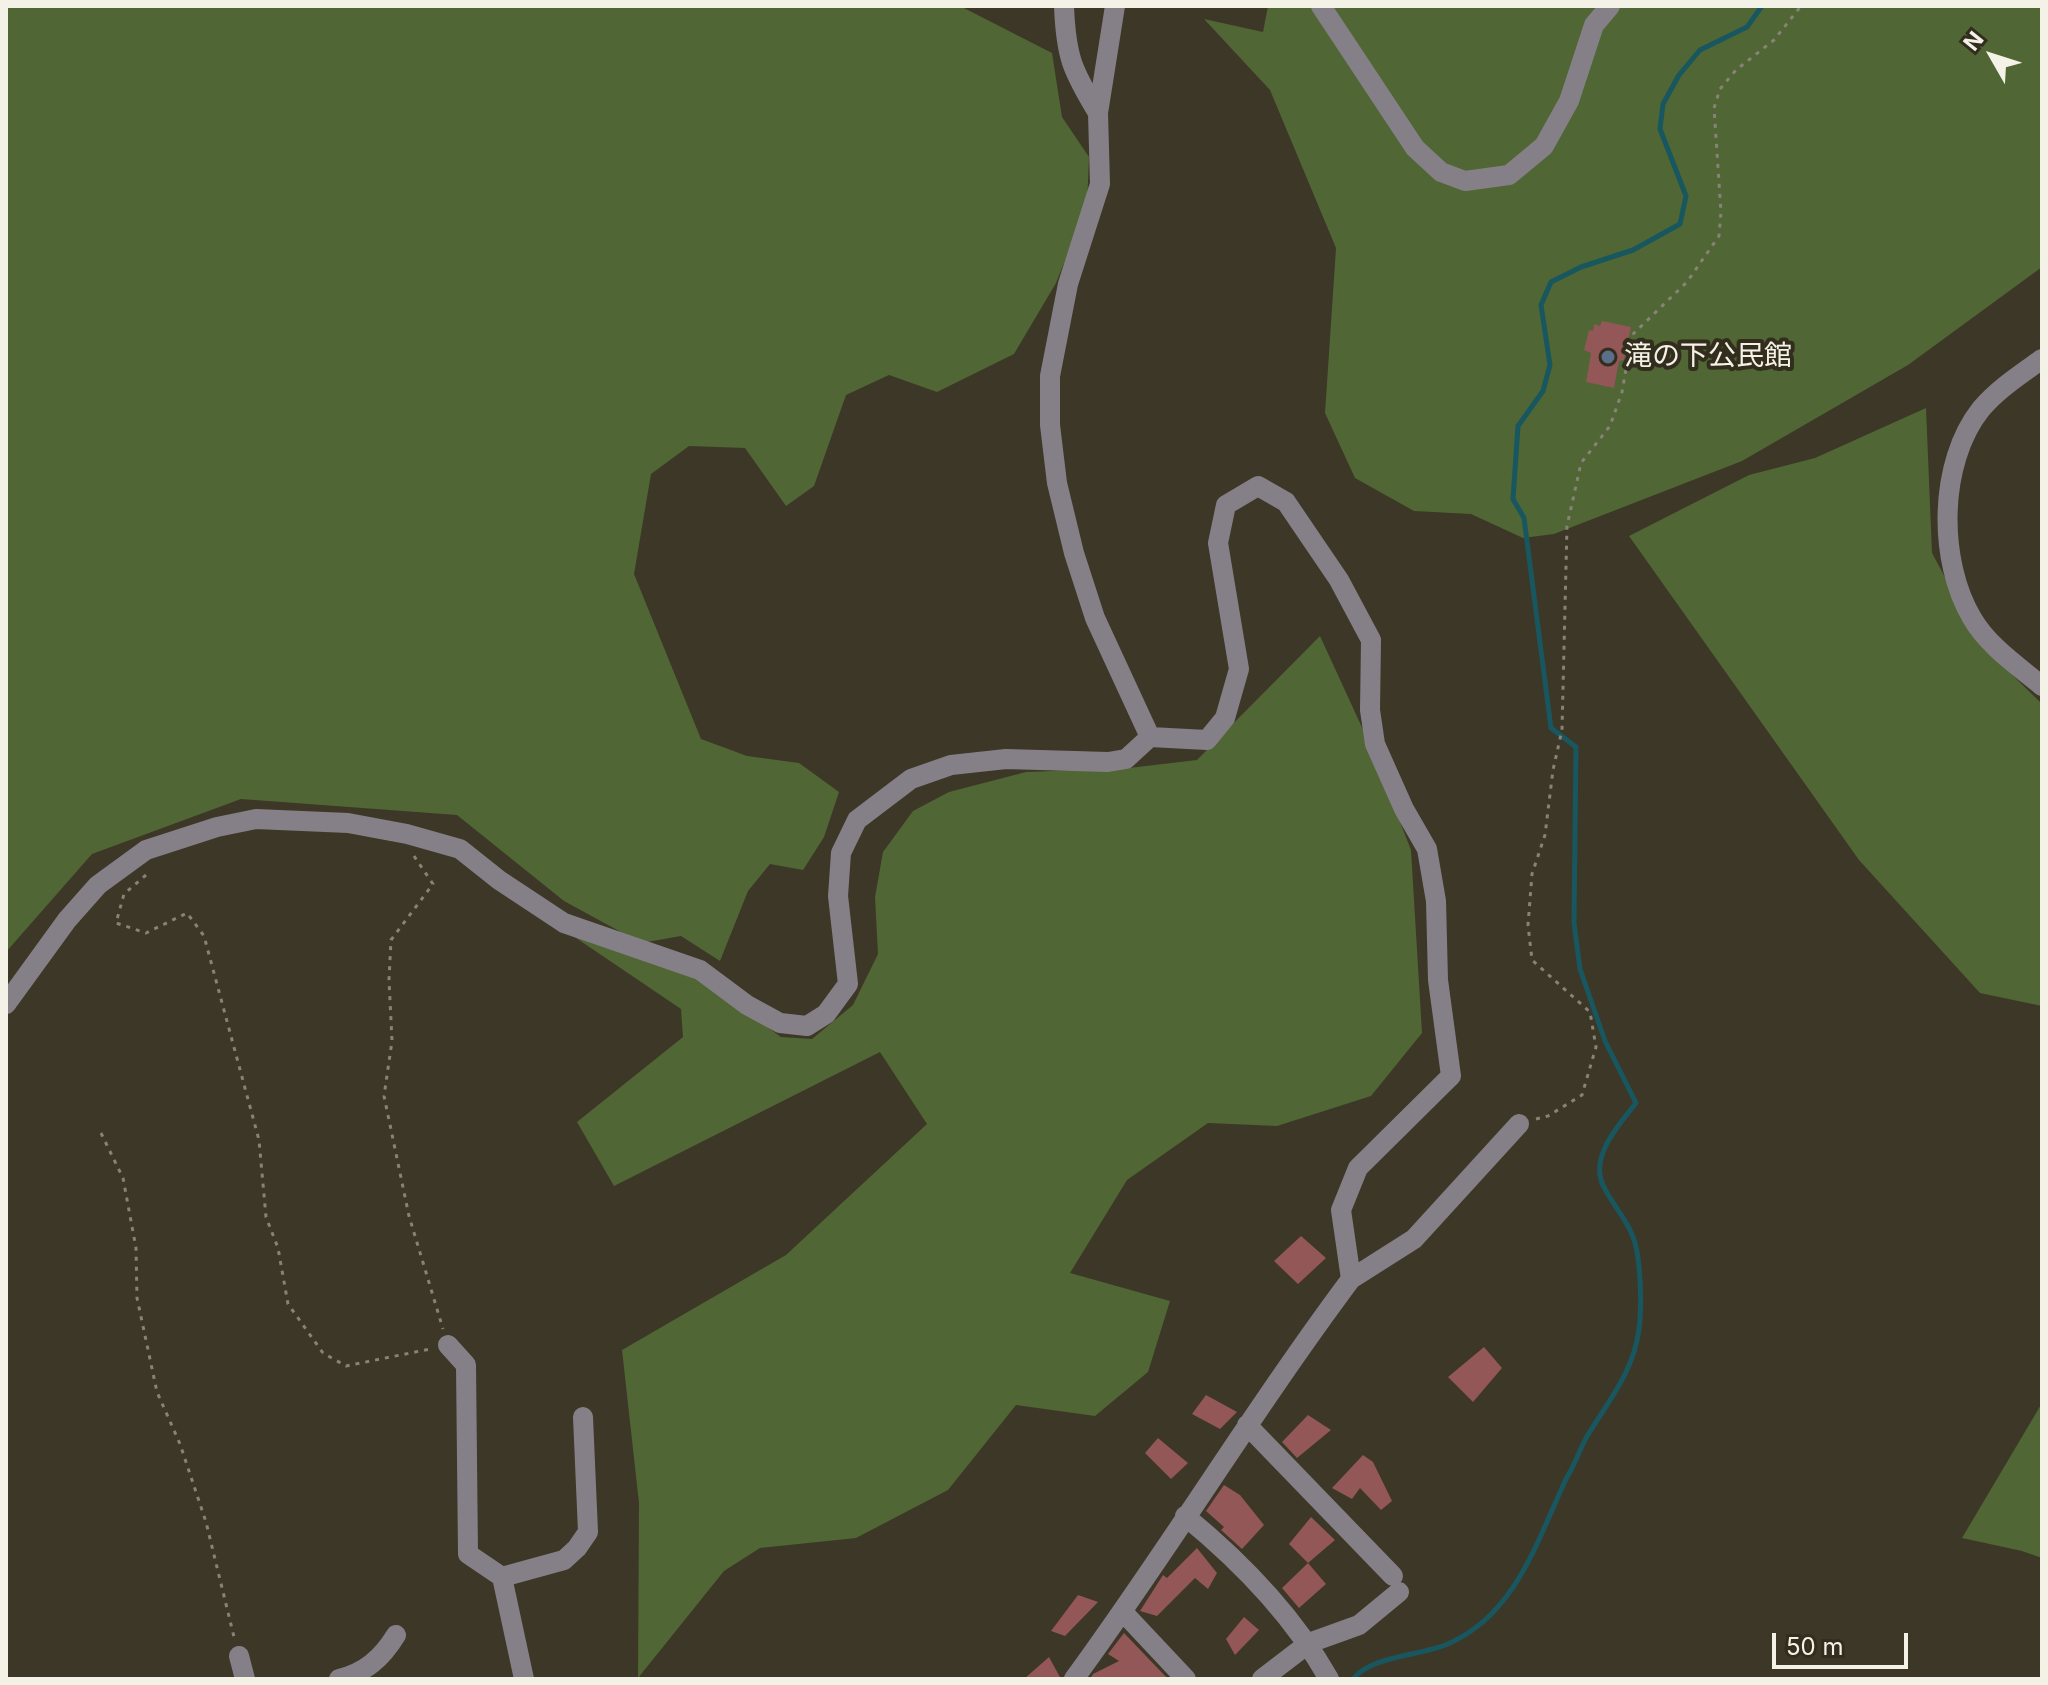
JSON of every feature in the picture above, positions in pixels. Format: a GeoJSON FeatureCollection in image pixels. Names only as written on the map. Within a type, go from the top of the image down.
{"type":"FeatureCollection","features":[{"type":"Feature","properties":{"kind":"street"},"geometry":{"type":"LineString","coordinates":[[1064,6],[1066,42],[1074,74],[1098,113]]}},
{"type":"Feature","properties":{"kind":"street"},"geometry":{"type":"LineString","coordinates":[[1115,6],[1098,113],[1100,184],[1068,284],[1050,376],[1050,425],[1057,483],[1074,553],[1095,618],[1150,737]]}},
{"type":"Feature","properties":{"kind":"street"},"geometry":{"type":"LineString","coordinates":[[1321,6],[1415,148],[1441,172],[1465,181],[1509,175],[1544,146],[1569,101],[1594,25],[1610,6]]}},
{"type":"Feature","properties":{"kind":"street"},"geometry":{"type":"LineString","coordinates":[[2042,359],[2009,382],[1980,410],[1962,441],[1951,480],[1947,514],[1954,577],[1973,621],[2003,654],[2042,686]]}},
{"type":"Feature","properties":{"kind":"street"},"geometry":{"type":"LineString","coordinates":[[6,1004],[67,920],[98,885],[146,850],[217,827],[256,819],[348,823],[407,834],[460,849],[499,880],[564,923],[700,970],[747,1005],[780,1023],[807,1026],[826,1014],[848,984],[838,896],[841,853],[857,820],[911,779],[951,765],[1006,759],[1108,762],[1126,759],[1150,737],[1207,740],[1225,718],[1239,669],[1218,543],[1226,505],[1258,486],[1286,502],[1339,580],[1371,640],[1370,710],[1375,744],[1404,809],[1427,849],[1436,901],[1438,980],[1451,1076],[1358,1168],[1341,1210],[1351,1279]]}},
{"type":"Feature","properties":{"kind":"street"},"geometry":{"type":"LineString","coordinates":[[1074,1679],[1351,1279],[1414,1239],[1519,1124]]}},
{"type":"Feature","properties":{"kind":"street"},"geometry":{"type":"LineString","coordinates":[[448,1345],[466,1365],[468,1554],[502,1577],[524,1679]]}},
{"type":"Feature","properties":{"kind":"street"},"geometry":{"type":"LineString","coordinates":[[502,1577],[564,1560],[588,1532],[583,1417]]}},
{"type":"Feature","properties":{"kind":"street"},"geometry":{"type":"LineString","coordinates":[[1247,1425],[1396,1584],[1359,1625],[1309,1643],[1262,1679]]}},
{"type":"Feature","properties":{"kind":"street"},"geometry":{"type":"LineString","coordinates":[[1185,1516],[1219,1544],[1309,1643],[1329,1679]]}},
{"type":"Feature","properties":{"kind":"street"},"geometry":{"type":"LineString","coordinates":[[1123,1612],[1186,1679]]}},
{"type":"Feature","properties":{"kind":"street"},"geometry":{"type":"LineString","coordinates":[[339,1679],[363,1671],[385,1652],[396,1635]]}},
{"type":"Feature","properties":{"kind":"street"},"geometry":{"type":"LineString","coordinates":[[239,1656],[245,1679]]}},
{"type":"Feature","properties":{"kind":"path"},"geometry":{"type":"LineString","coordinates":[[1519,1124],[1548,1116],[1582,1095],[1596,1047],[1590,1012],[1532,960],[1528,925],[1532,874],[1545,835],[1553,770],[1562,730],[1567,526],[1581,463],[1610,426],[1622,392],[1632,335],[1687,282],[1719,236],[1721,212],[1714,108],[1720,89],[1736,70],[1774,40],[1801,6]]}},
{"type":"Feature","properties":{"kind":"path"},"geometry":{"type":"LineString","coordinates":[[156,867],[124,894],[116,923],[146,933],[187,913],[204,936],[259,1140],[266,1217],[278,1248],[288,1304],[323,1353],[346,1366],[448,1345],[409,1216],[384,1096],[392,1041],[391,940],[433,884],[409,847],[407,834]]}},
{"type":"Feature","properties":{"kind":"path"},"geometry":{"type":"LineString","coordinates":[[101,1133],[123,1178],[136,1248],[137,1298],[157,1392],[180,1444],[206,1522],[239,1656]]}},
{"type":"Feature","properties":{"kind":"green space"},"geometry":{"type":"Polygon","coordinates":[[[6,6],[960,6],[1052,53],[1062,117],[1089,157],[1087,206],[1056,283],[1014,354],[937,392],[889,375],[846,395],[814,486],[786,506],[745,448],[689,446],[651,474],[634,574],[701,739],[747,756],[799,763],[839,792],[824,837],[803,870],[770,864],[748,891],[720,961],[681,936],[641,943],[564,901],[457,815],[241,799],[92,854],[6,952],[6,6]]]}},
{"type":"Feature","properties":{"kind":"green space"},"geometry":{"type":"Polygon","coordinates":[[[1268,6],[2042,6],[2042,267],[1908,365],[1742,461],[1554,534],[1523,538],[1471,514],[1414,511],[1355,478],[1325,413],[1336,248],[1270,90],[1204,19],[1263,32],[1268,6]]]}},
{"type":"Feature","properties":{"kind":"green space"},"geometry":{"type":"Polygon","coordinates":[[[1926,408],[1932,553],[1981,644],[2042,704],[2042,1006],[1980,993],[1859,860],[1629,536],[1749,475],[1815,458],[1926,408]]]}},
{"type":"Feature","properties":{"kind":"green space"},"geometry":{"type":"Polygon","coordinates":[[[1320,636],[1371,747],[1411,850],[1422,1033],[1371,1096],[1277,1126],[1208,1123],[1127,1180],[1070,1273],[1170,1301],[1148,1372],[1095,1416],[1016,1405],[948,1490],[856,1538],[760,1548],[724,1571],[638,1678],[639,1503],[622,1350],[786,1255],[927,1124],[880,1052],[614,1186],[577,1122],[683,1037],[681,1009],[517,898],[694,974],[781,1037],[812,1039],[853,1005],[878,954],[875,897],[883,852],[913,811],[949,792],[1026,772],[1129,768],[1197,760],[1320,636]]]}},
{"type":"Feature","properties":{"kind":"green space"},"geometry":{"type":"Polygon","coordinates":[[[2042,1403],[2042,1558],[1962,1538],[2042,1403]]]}},
{"type":"Feature","properties":{"kind":"building","name":"滝の下公民館"},"geometry":{"type":"Polygon","coordinates":[[[1602,321],[1631,327],[1624,360],[1619,361],[1614,388],[1586,382],[1591,353],[1584,350],[1589,330],[1593,331],[1594,324],[1600,326],[1602,321]]]}},
{"type":"Feature","properties":{"kind":"building"},"geometry":{"type":"Polygon","coordinates":[[[1301,1236],[1326,1258],[1298,1284],[1274,1261],[1301,1236]]]}},
{"type":"Feature","properties":{"kind":"building"},"geometry":{"type":"Polygon","coordinates":[[[1484,1347],[1502,1368],[1473,1402],[1448,1377],[1484,1347]]]}},
{"type":"Feature","properties":{"kind":"building"},"geometry":{"type":"Polygon","coordinates":[[[1206,1395],[1237,1412],[1220,1429],[1192,1414],[1206,1395]]]}},
{"type":"Feature","properties":{"kind":"building"},"geometry":{"type":"Polygon","coordinates":[[[1308,1415],[1331,1430],[1297,1458],[1282,1442],[1308,1415]]]}},
{"type":"Feature","properties":{"kind":"building"},"geometry":{"type":"Polygon","coordinates":[[[1158,1438],[1188,1463],[1171,1479],[1145,1453],[1158,1438]]]}},
{"type":"Feature","properties":{"kind":"building"},"geometry":{"type":"Polygon","coordinates":[[[1363,1455],[1373,1462],[1392,1501],[1381,1510],[1360,1488],[1352,1499],[1332,1488],[1363,1455]]]}},
{"type":"Feature","properties":{"kind":"building"},"geometry":{"type":"Polygon","coordinates":[[[1224,1485],[1240,1495],[1264,1525],[1242,1549],[1206,1511],[1224,1485]]]}},
{"type":"Feature","properties":{"kind":"building"},"geometry":{"type":"Polygon","coordinates":[[[1311,1517],[1335,1540],[1308,1563],[1289,1544],[1311,1517]]]}},
{"type":"Feature","properties":{"kind":"building"},"geometry":{"type":"Polygon","coordinates":[[[1197,1548],[1217,1573],[1208,1589],[1195,1578],[1157,1616],[1140,1611],[1163,1575],[1167,1578],[1197,1548]]]}},
{"type":"Feature","properties":{"kind":"building"},"geometry":{"type":"Polygon","coordinates":[[[1308,1563],[1326,1584],[1299,1608],[1282,1588],[1308,1563]]]}},
{"type":"Feature","properties":{"kind":"building"},"geometry":{"type":"Polygon","coordinates":[[[1078,1595],[1098,1602],[1065,1636],[1051,1631],[1078,1595]]]}},
{"type":"Feature","properties":{"kind":"building"},"geometry":{"type":"Polygon","coordinates":[[[1244,1617],[1259,1630],[1235,1655],[1226,1639],[1244,1617]]]}},
{"type":"Feature","properties":{"kind":"building"},"geometry":{"type":"Polygon","coordinates":[[[1124,1633],[1168,1679],[1090,1679],[1093,1674],[1119,1661],[1108,1654],[1124,1633]]]}},
{"type":"Feature","properties":{"kind":"building"},"geometry":{"type":"Polygon","coordinates":[[[1049,1657],[1061,1679],[1024,1679],[1049,1657]]]}},
{"type":"Feature","properties":{"kind":"waterway"},"geometry":{"type":"LineString","coordinates":[[1353,1679],[1385,1660],[1450,1643],[1473,1630],[1509,1593],[1535,1548],[1586,1438],[1627,1371],[1636,1344],[1641,1295],[1636,1246],[1600,1178],[1602,1155],[1607,1143],[1636,1103],[1605,1041],[1580,969],[1574,923],[1576,747],[1551,728],[1524,518],[1513,499],[1518,426],[1543,391],[1550,365],[1541,305],[1551,282],[1581,267],[1633,250],[1680,224],[1686,196],[1660,129],[1663,104],[1679,75],[1700,50],[1747,27],[1762,6]]}},
{"type":"Feature","properties":{"kind":"place","name":"滝の下公民館"},"geometry":{"type":"Point","coordinates":[1608,357]}}]}
